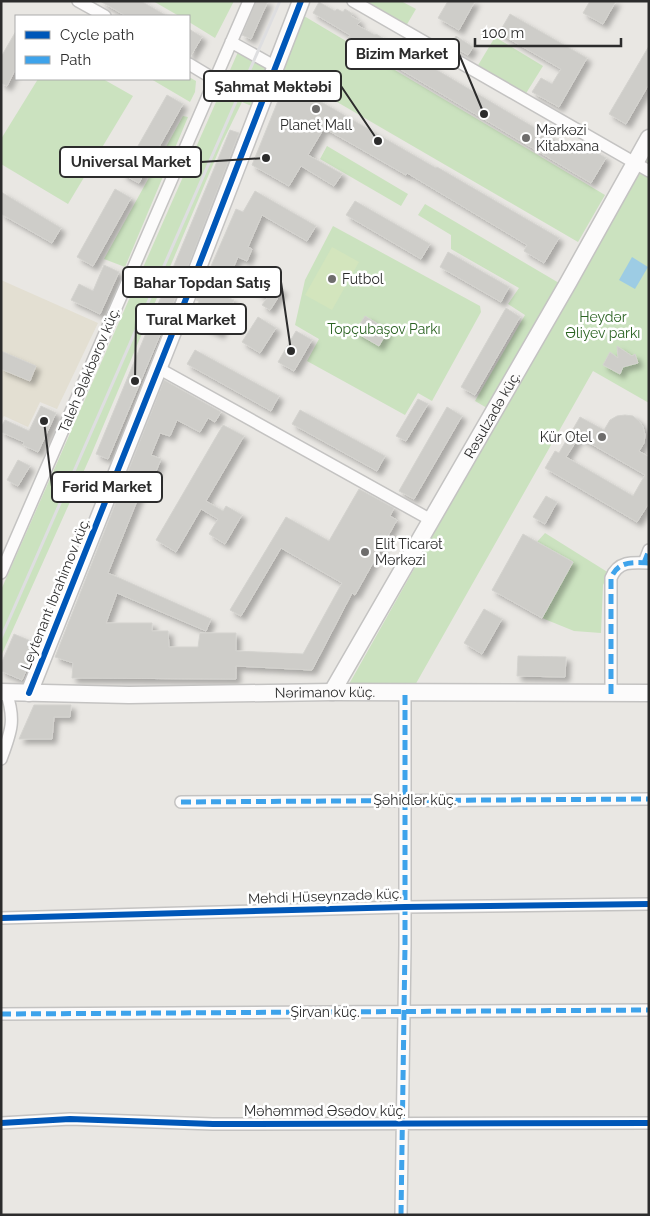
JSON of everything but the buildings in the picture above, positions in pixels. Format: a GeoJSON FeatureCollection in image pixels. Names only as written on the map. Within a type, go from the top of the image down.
{"type":"FeatureCollection","features":[{"type":"Feature","properties":{"kind":"street"},"geometry":{"type":"LineString","coordinates":[[78,1],[103,15]]}},
{"type":"Feature","properties":{"kind":"street","name":"Taleh Ələkbərov küç."},"geometry":{"type":"LineString","coordinates":[[1,573],[249,1]]}},
{"type":"Feature","properties":{"kind":"street","name":"Leytenant Ibrahimov küç."},"geometry":{"type":"LineString","coordinates":[[29,693],[301,1]]}},
{"type":"Feature","properties":{"kind":"street"},"geometry":{"type":"LineString","coordinates":[[353,1],[642,167]]}},
{"type":"Feature","properties":{"kind":"street"},"geometry":{"type":"LineString","coordinates":[[231,42],[276,67]]}},
{"type":"Feature","properties":{"kind":"street"},"geometry":{"type":"LineString","coordinates":[[190,65],[214,79]]}},
{"type":"Feature","properties":{"kind":"street","name":"Rəsulzadə küç."},"geometry":{"type":"LineString","coordinates":[[332,692],[568,283],[642,167],[649,138]]}},
{"type":"Feature","properties":{"kind":"street"},"geometry":{"type":"LineString","coordinates":[[158,368],[431,520]]}},
{"type":"Feature","properties":{"kind":"street"},"geometry":{"type":"LineString","coordinates":[[611,694],[611,578],[614,570],[621,564],[646,563],[649,550]]}},
{"type":"Feature","properties":{"kind":"street"},"geometry":{"type":"LineString","coordinates":[[1,759],[10,736],[12,720],[12,709],[4,692]]}},
{"type":"Feature","properties":{"kind":"street","name":"Nərimanov küç."},"geometry":{"type":"LineString","coordinates":[[4,692],[129,695],[332,692],[649,693]]}},
{"type":"Feature","properties":{"kind":"street"},"geometry":{"type":"LineString","coordinates":[[401,1215],[405,906],[405,693]]}},
{"type":"Feature","properties":{"kind":"street","name":"Şəhidlər küç."},"geometry":{"type":"LineString","coordinates":[[180,802],[649,799]]}},
{"type":"Feature","properties":{"kind":"street","name":"Mehdi Hüseynzadə küç."},"geometry":{"type":"LineString","coordinates":[[1,918],[405,906],[649,904]]}},
{"type":"Feature","properties":{"kind":"street","name":"Şirvan küç."},"geometry":{"type":"LineString","coordinates":[[1,1014],[649,1010]]}},
{"type":"Feature","properties":{"kind":"street","name":"Məhəmməd Əsədov küç."},"geometry":{"type":"LineString","coordinates":[[1,1123],[70,1120],[223,1124],[649,1123]]}},
{"type":"Feature","properties":{"kind":"shaded area"},"geometry":{"type":"Polygon","coordinates":[[[1,280],[98,323],[57,409],[40,402],[28,427],[4,416],[1,420],[1,280]]]}},
{"type":"Feature","properties":{"kind":"green space"},"geometry":{"type":"Polygon","coordinates":[[[153,1],[234,1],[215,38],[190,23],[190,15],[177,15],[153,1]]]}},
{"type":"Feature","properties":{"kind":"green space"},"geometry":{"type":"Polygon","coordinates":[[[364,1],[401,1],[416,9],[406,26],[364,1]]]}},
{"type":"Feature","properties":{"kind":"green space"},"geometry":{"type":"Polygon","coordinates":[[[304,16],[605,195],[578,242],[282,70],[304,16]]]}},
{"type":"Feature","properties":{"kind":"green space"},"geometry":{"type":"Polygon","coordinates":[[[495,37],[543,66],[525,95],[477,67],[495,37]]]}},
{"type":"Feature","properties":{"kind":"green space"},"geometry":{"type":"Polygon","coordinates":[[[238,52],[269,67],[254,107],[242,102],[222,143],[91,455],[1,656],[1,590],[238,52]]]}},
{"type":"Feature","properties":{"kind":"green space"},"geometry":{"type":"Polygon","coordinates":[[[190,78],[196,81],[195,92],[190,102],[153,80],[190,80],[190,78]]]}},
{"type":"Feature","properties":{"kind":"green space"},"geometry":{"type":"Polygon","coordinates":[[[37,80],[105,80],[133,96],[68,204],[1,164],[1,139],[37,80]]]}},
{"type":"Feature","properties":{"kind":"green space"},"geometry":{"type":"Polygon","coordinates":[[[183,116],[188,117],[125,267],[104,259],[183,116]]]}},
{"type":"Feature","properties":{"kind":"green space"},"geometry":{"type":"Polygon","coordinates":[[[327,146],[408,194],[401,206],[320,159],[327,146]]]}},
{"type":"Feature","properties":{"kind":"green space","name":"Heydər Əliyev parkı"},"geometry":{"type":"Polygon","coordinates":[[[649,152],[649,403],[593,371],[414,687],[348,686],[649,152]]]}},
{"type":"Feature","properties":{"kind":"green space"},"geometry":{"type":"Polygon","coordinates":[[[425,204],[559,283],[487,408],[475,401],[525,315],[508,304],[519,288],[451,249],[451,235],[418,215],[425,204]]]}},
{"type":"Feature","properties":{"kind":"green space","name":"Topçubaşov Parkı"},"geometry":{"type":"Polygon","coordinates":[[[333,226],[480,306],[481,312],[432,401],[418,393],[405,415],[307,361],[319,339],[295,325],[305,280],[333,226]]]}},
{"type":"Feature","properties":{"kind":"green space","name":"Futbol"},"geometry":{"type":"Polygon","coordinates":[[[332,247],[359,262],[332,310],[305,295],[332,247]]]}},
{"type":"Feature","properties":{"kind":"green space"},"geometry":{"type":"Polygon","coordinates":[[[545,533],[609,573],[603,585],[601,633],[574,631],[542,618],[573,562],[537,542],[545,533]]]}},
{"type":"Feature","properties":{"kind":"water"},"geometry":{"type":"Polygon","coordinates":[[[632,257],[648,267],[635,289],[619,280],[632,257]]]}},
{"type":"Feature","properties":{"kind":"railway"},"geometry":{"type":"LineString","coordinates":[[1,638],[280,1]]}},
{"type":"Feature","properties":{"kind":"marked path"},"geometry":{"type":"LineString","coordinates":[[644,563],[649,550]]}},
{"type":"Feature","properties":{"kind":"marked path"},"geometry":{"type":"LineString","coordinates":[[611,694],[611,578],[618,568],[626,564],[649,563]]}},
{"type":"Feature","properties":{"kind":"marked path"},"geometry":{"type":"LineString","coordinates":[[401,1215],[405,945],[405,693]]}},
{"type":"Feature","properties":{"kind":"marked path"},"geometry":{"type":"LineString","coordinates":[[181,802],[649,799]]}},
{"type":"Feature","properties":{"kind":"marked path"},"geometry":{"type":"LineString","coordinates":[[1,1014],[649,1010]]}},
{"type":"Feature","properties":{"kind":"cycle path"},"geometry":{"type":"LineString","coordinates":[[29,693],[182,309],[301,1]]}},
{"type":"Feature","properties":{"kind":"cycle path"},"geometry":{"type":"LineString","coordinates":[[1,918],[405,907],[649,904]]}},
{"type":"Feature","properties":{"kind":"cycle path"},"geometry":{"type":"LineString","coordinates":[[1,1123],[70,1119],[213,1124],[649,1123]]}},
{"type":"Feature","properties":{"kind":"place","name":"Planet Mall"},"geometry":{"type":"Point","coordinates":[316,109]}},
{"type":"Feature","properties":{"kind":"place","name":"Bizim Market"},"geometry":{"type":"Point","coordinates":[484,114]}},
{"type":"Feature","properties":{"kind":"place","name":"Mərkəzi Kitabxana"},"geometry":{"type":"Point","coordinates":[526,138]}},
{"type":"Feature","properties":{"kind":"place","name":"Şahmat Məktəbi"},"geometry":{"type":"Point","coordinates":[378,141]}},
{"type":"Feature","properties":{"kind":"place","name":"Universal Market"},"geometry":{"type":"Point","coordinates":[266,158]}},
{"type":"Feature","properties":{"kind":"place","name":"Futbol"},"geometry":{"type":"Point","coordinates":[332,279]}},
{"type":"Feature","properties":{"kind":"place","name":"Bahar Topdan Satış"},"geometry":{"type":"Point","coordinates":[291,351]}},
{"type":"Feature","properties":{"kind":"place","name":"Tural Market"},"geometry":{"type":"Point","coordinates":[135,381]}},
{"type":"Feature","properties":{"kind":"place","name":"Fərid Market"},"geometry":{"type":"Point","coordinates":[44,421]}},
{"type":"Feature","properties":{"kind":"place","name":"Kür Otel"},"geometry":{"type":"Point","coordinates":[602,437]}},
{"type":"Feature","properties":{"kind":"place","name":"Elit Ticarət Mərkəzi"},"geometry":{"type":"Point","coordinates":[365,552]}}]}
